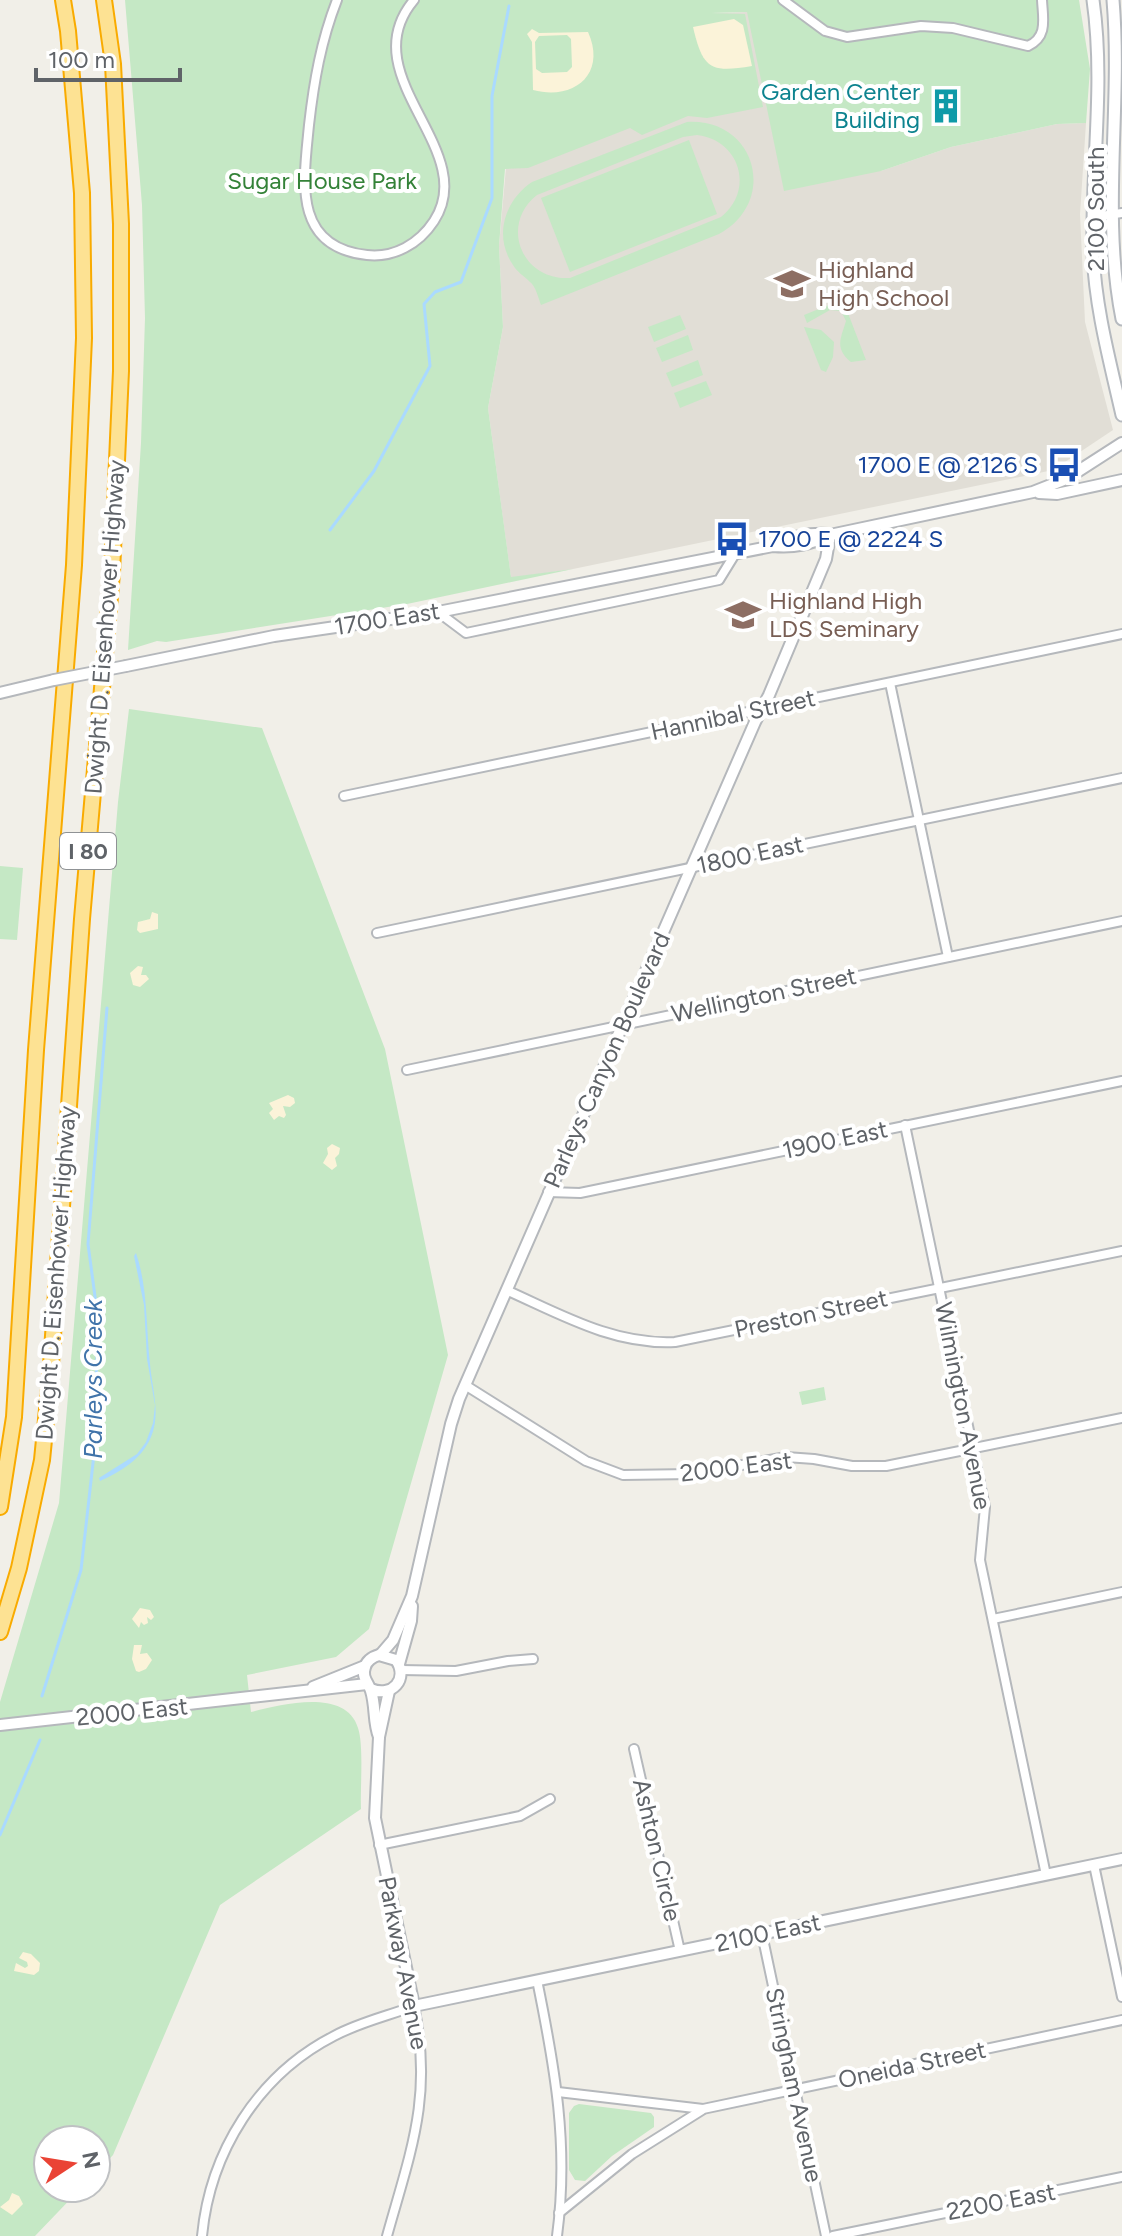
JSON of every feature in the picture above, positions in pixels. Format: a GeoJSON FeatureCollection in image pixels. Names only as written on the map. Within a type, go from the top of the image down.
{"type":"FeatureCollection","features":[{"type":"Feature","properties":{"kind":"highway","name":"Dwight D. Eisenhower Highway"},"geometry":{"type":"LineString","coordinates":[[0,1507],[14,1417],[36,1050],[74,565],[84,353],[82,193],[63,0]]}},
{"type":"Feature","properties":{"kind":"highway","name":"Dwight D. Eisenhower Highway"},"geometry":{"type":"LineString","coordinates":[[0,1632],[19,1568],[42,1460],[81,934],[112,573],[121,371],[121,224],[113,64],[104,0]]}},
{"type":"Feature","properties":{"kind":"highway"},"geometry":{"type":"LineString","coordinates":[[113,64],[115,0]]}},
{"type":"Feature","properties":{"kind":"main road","name":"2100 South"},"geometry":{"type":"LineString","coordinates":[[1093,0],[1099,84],[1094,217],[1097,294],[1122,415]]}},
{"type":"Feature","properties":{"kind":"main road","name":"2100 South"},"geometry":{"type":"LineString","coordinates":[[1113,0],[1120,80],[1115,277],[1122,319]]}},
{"type":"Feature","properties":{"kind":"street"},"geometry":{"type":"LineString","coordinates":[[337,0],[323,35],[315,77],[303,181],[308,211],[321,234],[338,247],[359,254],[380,256],[402,250],[424,234],[440,211],[444,190],[444,175],[395,58],[399,25],[414,0]]}},
{"type":"Feature","properties":{"kind":"street"},"geometry":{"type":"LineString","coordinates":[[783,0],[825,31],[847,37],[891,28],[921,26],[953,28],[1028,46],[1037,42],[1044,29],[1042,0]]}},
{"type":"Feature","properties":{"kind":"street"},"geometry":{"type":"LineString","coordinates":[[1099,84],[1120,80]]}},
{"type":"Feature","properties":{"kind":"street"},"geometry":{"type":"LineString","coordinates":[[1094,217],[1118,214]]}},
{"type":"Feature","properties":{"kind":"street","name":"1700 East"},"geometry":{"type":"LineString","coordinates":[[0,693],[274,636],[438,612],[773,546],[794,548],[830,535],[1033,492],[1066,479],[1122,443]]}},
{"type":"Feature","properties":{"kind":"street"},"geometry":{"type":"LineString","coordinates":[[1033,492],[1057,494],[1122,480]]}},
{"type":"Feature","properties":{"kind":"street","name":"Parleys Canyon Boulevard"},"geometry":{"type":"LineString","coordinates":[[400,1667],[411,1621],[412,1596],[451,1424],[465,1385],[826,559],[830,535]]}},
{"type":"Feature","properties":{"kind":"street"},"geometry":{"type":"LineString","coordinates":[[438,612],[466,633],[719,580],[735,554]]}},
{"type":"Feature","properties":{"kind":"street","name":"Hannibal Street"},"geometry":{"type":"LineString","coordinates":[[344,796],[1122,634]]}},
{"type":"Feature","properties":{"kind":"street"},"geometry":{"type":"LineString","coordinates":[[890,683],[948,957]]}},
{"type":"Feature","properties":{"kind":"street","name":"1800 East"},"geometry":{"type":"LineString","coordinates":[[377,933],[1122,778]]}},
{"type":"Feature","properties":{"kind":"street","name":"Wellington Street"},"geometry":{"type":"LineString","coordinates":[[407,1070],[1122,921]]}},
{"type":"Feature","properties":{"kind":"street","name":"1900 East"},"geometry":{"type":"LineString","coordinates":[[548,1192],[580,1193],[1122,1081]]}},
{"type":"Feature","properties":{"kind":"street","name":"Wilmington Avenue"},"geometry":{"type":"LineString","coordinates":[[905,1125],[986,1511],[980,1555],[1046,1875]]}},
{"type":"Feature","properties":{"kind":"street","name":"Preston Street"},"geometry":{"type":"LineString","coordinates":[[506,1290],[604,1333],[630,1340],[664,1342],[693,1339],[1122,1251]]}},
{"type":"Feature","properties":{"kind":"street","name":"2000 East"},"geometry":{"type":"LineString","coordinates":[[465,1385],[586,1461],[623,1475],[692,1474],[786,1457],[852,1466],[886,1466],[1122,1418]]}},
{"type":"Feature","properties":{"kind":"street"},"geometry":{"type":"LineString","coordinates":[[993,1619],[1122,1592]]}},
{"type":"Feature","properties":{"kind":"street","name":"Parleys Canyon Boulevard"},"geometry":{"type":"LineString","coordinates":[[381,1654],[393,1640],[412,1596]]}},
{"type":"Feature","properties":{"kind":"street"},"geometry":{"type":"LineString","coordinates":[[369,1686],[383,1692],[399,1683],[400,1667],[391,1656],[381,1654],[373,1657],[363,1672],[369,1686],[374,1726],[379,1737]]}},
{"type":"Feature","properties":{"kind":"street"},"geometry":{"type":"LineString","coordinates":[[400,1667],[456,1671],[533,1659]]}},
{"type":"Feature","properties":{"kind":"street","name":"2000 East"},"geometry":{"type":"LineString","coordinates":[[0,1725],[251,1698],[312,1688],[365,1666]]}},
{"type":"Feature","properties":{"kind":"street","name":"2000 East"},"geometry":{"type":"LineString","coordinates":[[312,1688],[330,1690],[369,1686]]}},
{"type":"Feature","properties":{"kind":"street"},"geometry":{"type":"LineString","coordinates":[[379,1737],[389,1691]]}},
{"type":"Feature","properties":{"kind":"street","name":"Parkway Avenue"},"geometry":{"type":"LineString","coordinates":[[379,1737],[375,1795],[379,1845],[414,2006],[422,2058],[417,2131],[387,2236]]}},
{"type":"Feature","properties":{"kind":"street","name":"Ashton Circle"},"geometry":{"type":"LineString","coordinates":[[634,1749],[680,1951]]}},
{"type":"Feature","properties":{"kind":"street"},"geometry":{"type":"LineString","coordinates":[[379,1845],[520,1816],[550,1799]]}},
{"type":"Feature","properties":{"kind":"street","name":"2100 East"},"geometry":{"type":"LineString","coordinates":[[414,2006],[1122,1859]]}},
{"type":"Feature","properties":{"kind":"street"},"geometry":{"type":"LineString","coordinates":[[1094,1865],[1122,1997]]}},
{"type":"Feature","properties":{"kind":"street","name":"Stringham Avenue"},"geometry":{"type":"LineString","coordinates":[[762,1934],[826,2236]]}},
{"type":"Feature","properties":{"kind":"street"},"geometry":{"type":"LineString","coordinates":[[537,1980],[558,2092],[562,2148],[557,2236]]}},
{"type":"Feature","properties":{"kind":"street"},"geometry":{"type":"LineString","coordinates":[[202,2236],[209,2196],[222,2155],[262,2092],[286,2069],[331,2037],[414,2006]]}},
{"type":"Feature","properties":{"kind":"street","name":"Oneida Street"},"geometry":{"type":"LineString","coordinates":[[558,2092],[703,2109],[1122,2020]]}},
{"type":"Feature","properties":{"kind":"street","name":"Oneida Street"},"geometry":{"type":"LineString","coordinates":[[559,2213],[619,2164],[703,2109]]}},
{"type":"Feature","properties":{"kind":"street","name":"2200 East"},"geometry":{"type":"LineString","coordinates":[[833,2236],[1122,2177]]}},
{"type":"Feature","properties":{"kind":"shaded area","name":"Highland High School"},"geometry":{"type":"Polygon","coordinates":[[[747,12],[881,171],[951,147],[1057,124],[1086,123],[1080,214],[1085,322],[1113,430],[1053,470],[573,569],[511,578],[488,408],[503,327],[499,246],[519,22],[747,12]]]}},
{"type":"Feature","properties":{"kind":"green space","name":"Sugar House Park"},"geometry":{"type":"Polygon","coordinates":[[[125,0],[1079,0],[1090,69],[1086,123],[1057,124],[951,147],[881,171],[784,191],[747,12],[711,13],[745,14],[763,107],[707,118],[688,116],[642,135],[630,128],[528,168],[505,169],[499,246],[503,327],[488,408],[511,577],[573,569],[407,604],[157,641],[128,650],[145,318],[142,205],[125,0]]]}},
{"type":"Feature","properties":{"kind":"green space"},"geometry":{"type":"Polygon","coordinates":[[[687,122],[711,124],[730,133],[743,147],[751,164],[753,183],[749,202],[738,220],[719,234],[541,305],[534,287],[516,270],[507,254],[503,231],[515,198],[532,182],[687,122]],[[697,135],[683,137],[537,195],[519,221],[521,249],[528,261],[539,271],[553,277],[570,278],[721,217],[738,194],[740,181],[732,156],[724,146],[697,135]]]}},
{"type":"Feature","properties":{"kind":"green space"},"geometry":{"type":"Polygon","coordinates":[[[689,140],[717,214],[570,272],[541,198],[689,140]]]}},
{"type":"Feature","properties":{"kind":"green space"},"geometry":{"type":"Polygon","coordinates":[[[841,300],[866,360],[851,362],[842,352],[840,343],[846,321],[841,311],[830,310],[807,323],[804,315],[841,300]]]}},
{"type":"Feature","properties":{"kind":"green space"},"geometry":{"type":"Polygon","coordinates":[[[680,315],[686,329],[654,342],[648,327],[680,315]]]}},
{"type":"Feature","properties":{"kind":"green space"},"geometry":{"type":"Polygon","coordinates":[[[804,327],[821,330],[834,342],[833,357],[826,372],[821,370],[804,327]]]}},
{"type":"Feature","properties":{"kind":"green space"},"geometry":{"type":"Polygon","coordinates":[[[688,335],[693,350],[662,362],[656,348],[688,335]]]}},
{"type":"Feature","properties":{"kind":"green space"},"geometry":{"type":"Polygon","coordinates":[[[698,360],[703,375],[672,387],[666,373],[698,360]]]}},
{"type":"Feature","properties":{"kind":"green space"},"geometry":{"type":"Polygon","coordinates":[[[706,381],[712,395],[680,408],[674,393],[706,381]]]}},
{"type":"Feature","properties":{"kind":"green space"},"geometry":{"type":"Polygon","coordinates":[[[129,709],[262,728],[385,1049],[448,1355],[369,1629],[336,1657],[247,1675],[251,1712],[310,1702],[340,1707],[351,1715],[358,1728],[361,1745],[361,1809],[220,1905],[112,2156],[112,2124],[32,2124],[32,2204],[66,2204],[35,2236],[0,2236],[0,1702],[59,1503],[118,802],[129,709]]]}},
{"type":"Feature","properties":{"kind":"green space"},"geometry":{"type":"Polygon","coordinates":[[[0,866],[23,868],[17,940],[0,939],[0,866]]]}},
{"type":"Feature","properties":{"kind":"green space"},"geometry":{"type":"Polygon","coordinates":[[[824,1387],[826,1400],[802,1405],[799,1392],[824,1387]]]}},
{"type":"Feature","properties":{"kind":"green space"},"geometry":{"type":"Polygon","coordinates":[[[579,2104],[651,2113],[654,2127],[612,2156],[585,2181],[575,2180],[569,2170],[569,2113],[579,2104]]]}},
{"type":"Feature","properties":{"kind":"sand"},"geometry":{"type":"Polygon","coordinates":[[[734,19],[743,25],[752,66],[726,69],[710,65],[701,52],[693,27],[734,19]]]}},
{"type":"Feature","properties":{"kind":"sand"},"geometry":{"type":"Polygon","coordinates":[[[532,29],[539,33],[588,32],[593,47],[590,72],[573,88],[548,92],[533,90],[532,42],[527,34],[532,29]],[[567,35],[539,36],[535,42],[536,69],[542,73],[567,72],[572,67],[571,39],[567,35]]]}},
{"type":"Feature","properties":{"kind":"sand"},"geometry":{"type":"Polygon","coordinates":[[[152,912],[158,914],[158,929],[140,933],[137,930],[138,922],[150,919],[152,912]]]}},
{"type":"Feature","properties":{"kind":"sand"},"geometry":{"type":"Polygon","coordinates":[[[138,966],[143,967],[141,975],[149,979],[140,987],[133,985],[130,973],[138,966]]]}},
{"type":"Feature","properties":{"kind":"sand"},"geometry":{"type":"Polygon","coordinates":[[[288,1095],[294,1098],[295,1103],[290,1107],[283,1106],[286,1115],[274,1120],[269,1113],[273,1109],[269,1103],[288,1095]]]}},
{"type":"Feature","properties":{"kind":"sand"},"geometry":{"type":"Polygon","coordinates":[[[332,1144],[340,1148],[335,1158],[337,1166],[332,1170],[323,1163],[328,1154],[327,1148],[332,1144]]]}},
{"type":"Feature","properties":{"kind":"sand"},"geometry":{"type":"Polygon","coordinates":[[[140,1608],[150,1610],[154,1617],[151,1620],[147,1617],[148,1623],[144,1625],[141,1622],[139,1628],[132,1619],[140,1608]]]}},
{"type":"Feature","properties":{"kind":"sand"},"geometry":{"type":"Polygon","coordinates":[[[134,1645],[142,1645],[140,1654],[147,1653],[152,1660],[146,1669],[139,1672],[132,1659],[134,1645]]]}},
{"type":"Feature","properties":{"kind":"sand"},"geometry":{"type":"Polygon","coordinates":[[[23,1952],[31,1954],[40,1963],[39,1971],[34,1975],[14,1971],[16,1963],[25,1968],[28,1966],[19,1958],[23,1952]]]}},
{"type":"Feature","properties":{"kind":"sand"},"geometry":{"type":"Polygon","coordinates":[[[12,2193],[19,2196],[23,2204],[12,2215],[0,2207],[12,2193]]]}},
{"type":"Feature","properties":{"kind":"water"},"geometry":{"type":"Polygon","coordinates":[[[136,1253],[145,1294],[155,1405],[147,1359],[144,1305],[134,1256],[136,1253]]]}},
{"type":"Feature","properties":{"kind":"water"},"geometry":{"type":"Polygon","coordinates":[[[155,1405],[154,1428],[142,1452],[123,1469],[100,1481],[99,1478],[137,1454],[146,1442],[155,1405]]]}},
{"type":"Feature","properties":{"kind":"waterway","name":"Parleys Creek"},"geometry":{"type":"LineString","coordinates":[[330,530],[374,471],[430,366],[424,304],[435,292],[461,282],[492,198],[492,96],[509,6]]}},
{"type":"Feature","properties":{"kind":"waterway","name":"Parleys Creek"},"geometry":{"type":"LineString","coordinates":[[42,1696],[81,1570],[94,1454],[98,1319],[88,1244],[107,1008]]}},
{"type":"Feature","properties":{"kind":"waterway","name":"Parleys Creek"},"geometry":{"type":"LineString","coordinates":[[0,1835],[40,1740]]}},
{"type":"Feature","properties":{"kind":"place","name":"Garden Center Building"},"geometry":{"type":"Point","coordinates":[946,106]}},
{"type":"Feature","properties":{"kind":"place","name":"Highland High School"},"geometry":{"type":"Point","coordinates":[792,284]}},
{"type":"Feature","properties":{"kind":"place","name":"1700 E @ 2126 S"},"geometry":{"type":"Point","coordinates":[1064,465]}},
{"type":"Feature","properties":{"kind":"place","name":"1700 E @ 2224 S"},"geometry":{"type":"Point","coordinates":[732,539]}},
{"type":"Feature","properties":{"kind":"place","name":"Highland High LDS Seminary"},"geometry":{"type":"Point","coordinates":[743,615]}}]}
